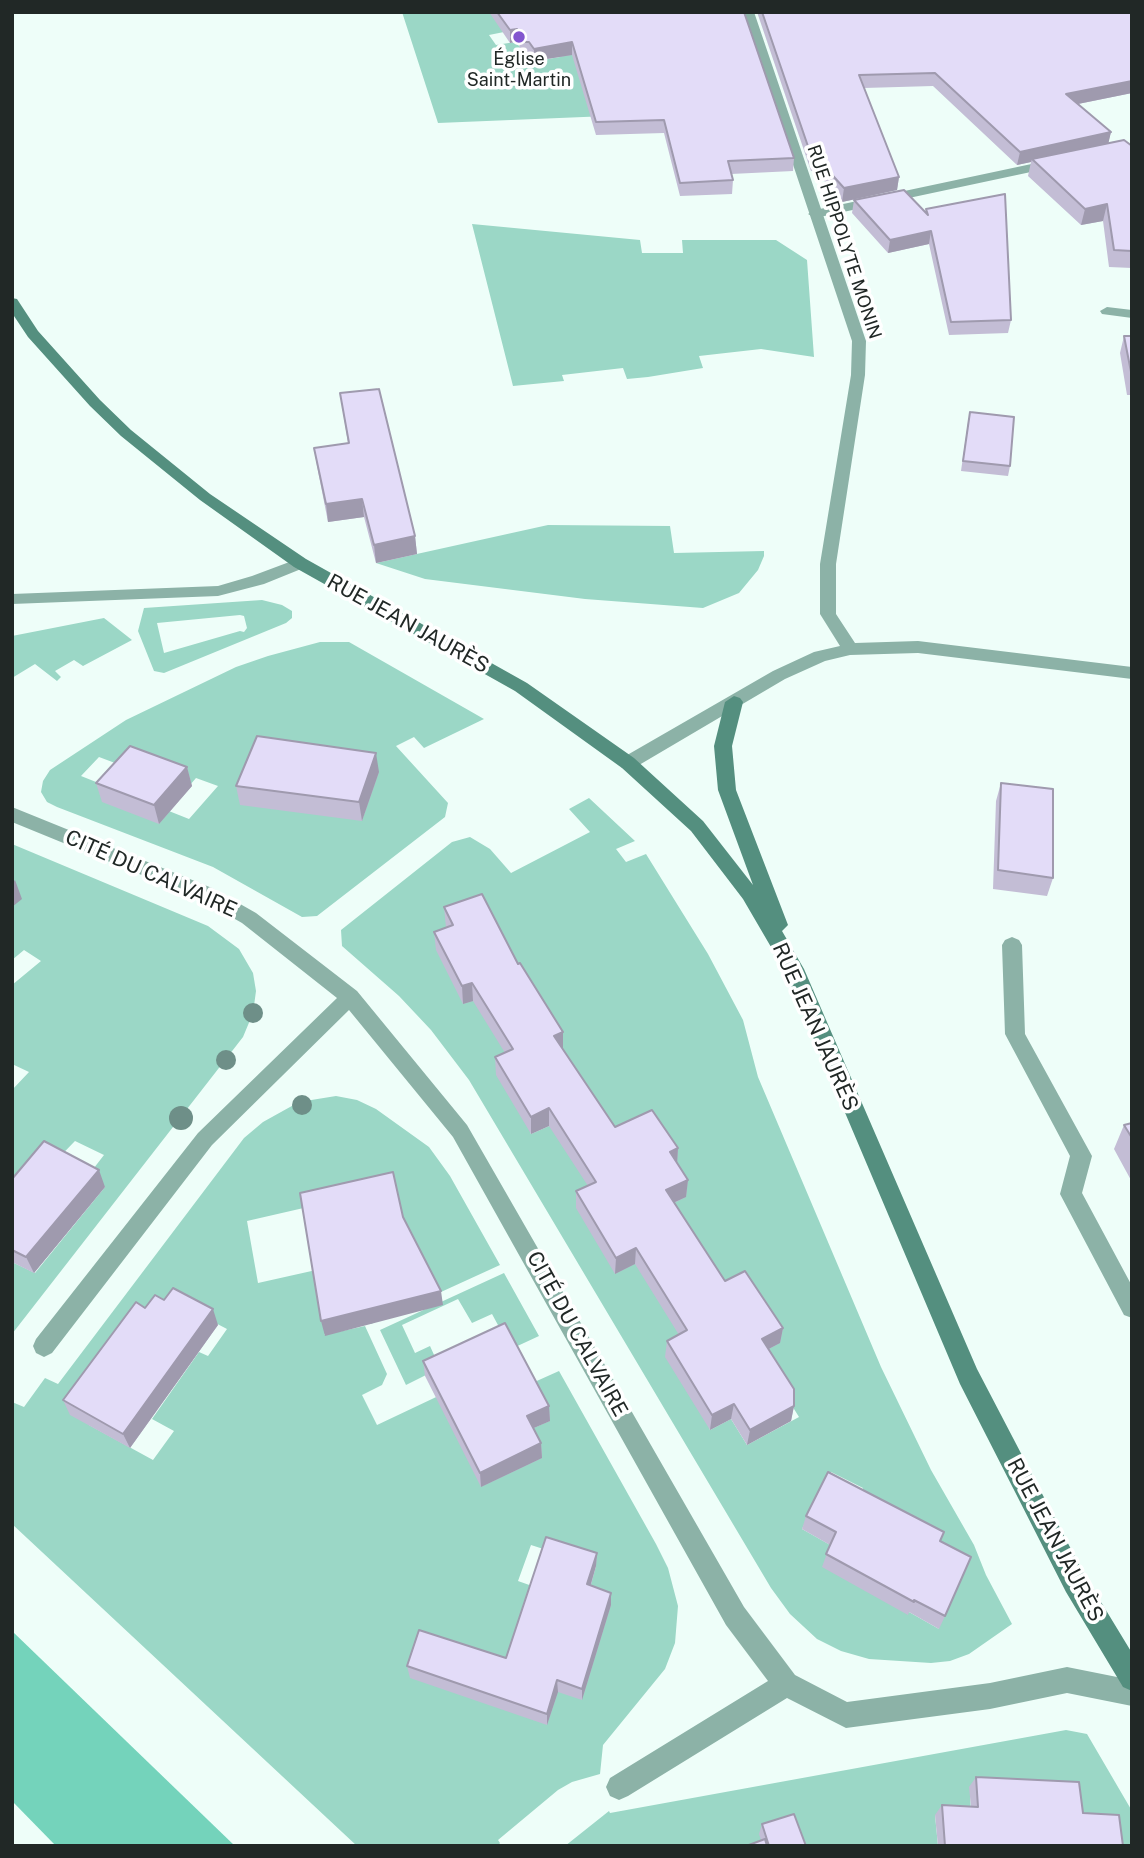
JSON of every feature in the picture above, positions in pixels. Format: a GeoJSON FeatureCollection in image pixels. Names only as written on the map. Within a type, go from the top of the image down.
{"type":"FeatureCollection","features":[{"type":"Feature","properties":{"kind":"main road","name":"RUE JEAN JAURÈS"},"geometry":{"type":"LineString","coordinates":[[12,302],[33,334],[65,372],[126,433],[224,511],[300,563],[522,687],[628,763],[697,827],[750,894],[794,969],[968,1376],[1076,1583],[1132,1678]]}},
{"type":"Feature","properties":{"kind":"main road"},"geometry":{"type":"LineString","coordinates":[[734,702],[723,746],[727,789],[794,969]]}},
{"type":"Feature","properties":{"kind":"street","name":"RUE HIPPOLYTE MONIN"},"geometry":{"type":"LineString","coordinates":[[748,12],[859,341],[860,357],[828,564],[828,614],[850,649]]}},
{"type":"Feature","properties":{"kind":"street"},"geometry":{"type":"LineString","coordinates":[[815,214],[1063,161]]}},
{"type":"Feature","properties":{"kind":"street"},"geometry":{"type":"LineString","coordinates":[[1107,311],[1132,314]]}},
{"type":"Feature","properties":{"kind":"street"},"geometry":{"type":"LineString","coordinates":[[12,599],[218,591],[258,580],[300,563]]}},
{"type":"Feature","properties":{"kind":"street"},"geometry":{"type":"LineString","coordinates":[[628,763],[779,675],[820,656],[850,649],[919,647],[1132,673]]}},
{"type":"Feature","properties":{"kind":"street","name":"CITÉ DU CALVAIRE"},"geometry":{"type":"LineString","coordinates":[[12,814],[216,900],[249,918],[350,996],[460,1131],[735,1616],[786,1684],[846,1715],[990,1696],[1067,1681],[1132,1692]]}},
{"type":"Feature","properties":{"kind":"street"},"geometry":{"type":"LineString","coordinates":[[1012,945],[1016,1034],[1081,1156],[1071,1194],[1132,1308]]}},
{"type":"Feature","properties":{"kind":"street"},"geometry":{"type":"LineString","coordinates":[[44,1346],[205,1139],[350,996]]}},
{"type":"Feature","properties":{"kind":"street"},"geometry":{"type":"LineString","coordinates":[[620,1787],[786,1684]]}},
{"type":"Feature","properties":{"kind":"green space"},"geometry":{"type":"Polygon","coordinates":[[[402,12],[491,12],[509,31],[489,35],[496,45],[515,42],[535,61],[560,57],[538,18],[632,115],[438,123],[402,12]]]}},
{"type":"Feature","properties":{"kind":"green space"},"geometry":{"type":"Polygon","coordinates":[[[472,224],[640,240],[642,253],[683,253],[682,240],[776,240],[807,260],[814,357],[761,349],[699,356],[703,368],[648,377],[627,379],[623,368],[562,375],[564,381],[513,386],[472,224]]]}},
{"type":"Feature","properties":{"kind":"green space"},"geometry":{"type":"Polygon","coordinates":[[[548,525],[670,526],[674,553],[764,551],[764,556],[758,570],[739,593],[703,608],[585,599],[425,579],[376,563],[548,525]]]}},
{"type":"Feature","properties":{"kind":"green space"},"geometry":{"type":"Polygon","coordinates":[[[262,600],[282,605],[292,611],[292,618],[286,623],[164,673],[154,671],[138,631],[144,608],[262,600]],[[244,616],[157,623],[164,653],[244,632],[247,628],[244,616]]]}},
{"type":"Feature","properties":{"kind":"green space"},"geometry":{"type":"Polygon","coordinates":[[[104,618],[132,640],[83,666],[74,660],[55,671],[61,677],[57,681],[35,664],[12,678],[12,636],[104,618]]]}},
{"type":"Feature","properties":{"kind":"green space"},"geometry":{"type":"Polygon","coordinates":[[[320,642],[349,642],[484,719],[424,748],[414,737],[396,746],[448,803],[445,817],[317,916],[302,917],[213,867],[47,802],[41,792],[43,781],[50,770],[126,720],[236,667],[320,642]],[[99,757],[81,776],[189,819],[218,786],[196,778],[190,785],[99,757]],[[374,784],[272,808],[362,820],[374,784]]]}},
{"type":"Feature","properties":{"kind":"green space"},"geometry":{"type":"Polygon","coordinates":[[[589,798],[635,841],[616,849],[626,862],[646,854],[708,954],[743,1020],[758,1077],[881,1367],[931,1470],[974,1545],[986,1575],[1012,1624],[969,1654],[950,1661],[931,1663],[869,1659],[841,1651],[817,1639],[790,1614],[771,1588],[469,1080],[431,1030],[399,996],[342,946],[341,930],[452,842],[470,837],[490,849],[511,873],[590,832],[569,809],[589,798]],[[514,1067],[531,1134],[549,1126],[514,1067]],[[685,1346],[710,1430],[731,1419],[747,1445],[799,1417],[781,1388],[685,1346]],[[831,1472],[802,1529],[832,1546],[909,1612],[939,1629],[856,1503],[863,1488],[831,1472]]]}},
{"type":"Feature","properties":{"kind":"green space"},"geometry":{"type":"Polygon","coordinates":[[[12,844],[208,926],[239,949],[253,973],[256,991],[253,1013],[243,1037],[12,1334],[12,1262],[35,1273],[105,1187],[87,1177],[104,1155],[75,1141],[12,1206],[12,1090],[29,1072],[12,1064],[12,985],[41,961],[24,950],[12,960],[12,844]]]}},
{"type":"Feature","properties":{"kind":"green space"},"geometry":{"type":"Polygon","coordinates":[[[336,1096],[357,1100],[376,1109],[429,1147],[450,1176],[500,1265],[371,1324],[365,1300],[324,1335],[365,1326],[387,1374],[382,1385],[362,1395],[377,1425],[451,1390],[527,1431],[549,1421],[530,1384],[559,1371],[668,1568],[678,1606],[675,1643],[665,1669],[603,1745],[600,1774],[572,1782],[558,1790],[498,1840],[498,1846],[357,1846],[12,1524],[12,1402],[24,1407],[45,1378],[58,1384],[244,1138],[263,1122],[299,1102],[336,1096]],[[395,1187],[247,1221],[258,1283],[334,1266],[395,1187]],[[179,1304],[89,1425],[153,1460],[174,1431],[152,1419],[199,1352],[208,1356],[227,1329],[179,1304]],[[531,1545],[518,1581],[535,1587],[507,1670],[587,1597],[596,1566],[531,1545]]]}},
{"type":"Feature","properties":{"kind":"green space"},"geometry":{"type":"Polygon","coordinates":[[[504,1273],[539,1336],[511,1349],[492,1314],[472,1323],[458,1299],[402,1325],[415,1353],[430,1346],[440,1368],[406,1385],[380,1330],[504,1273]]]}},
{"type":"Feature","properties":{"kind":"green space"},"geometry":{"type":"Polygon","coordinates":[[[12,1631],[235,1846],[56,1846],[12,1801],[12,1631]]]}},
{"type":"Feature","properties":{"kind":"green space"},"geometry":{"type":"Polygon","coordinates":[[[1066,1730],[1087,1734],[1132,1811],[1132,1846],[1112,1846],[970,1787],[971,1817],[935,1815],[938,1846],[565,1846],[609,1811],[610,1813],[1066,1730]]]}},
{"type":"Feature","properties":{"kind":"building"},"geometry":{"type":"Polygon","coordinates":[[[497,12],[744,12],[794,158],[728,161],[733,180],[680,183],[664,120],[596,122],[572,42],[534,49],[529,42],[522,42],[517,29],[510,30],[497,12]]]}},
{"type":"Feature","properties":{"kind":"building"},"geometry":{"type":"Polygon","coordinates":[[[762,12],[1132,12],[1132,81],[1066,94],[1111,132],[1020,152],[935,73],[859,75],[899,177],[844,188],[816,157],[812,158],[762,12]]]}},
{"type":"Feature","properties":{"kind":"building"},"geometry":{"type":"Polygon","coordinates":[[[1124,140],[1132,146],[1132,251],[1114,250],[1107,204],[1085,209],[1032,159],[1124,140]]]}},
{"type":"Feature","properties":{"kind":"building"},"geometry":{"type":"Polygon","coordinates":[[[904,190],[928,215],[926,209],[1005,194],[1011,320],[951,322],[931,231],[890,240],[854,200],[904,190]]]}},
{"type":"Feature","properties":{"kind":"building"},"geometry":{"type":"Polygon","coordinates":[[[1124,336],[1132,336],[1132,377],[1124,336]]]}},
{"type":"Feature","properties":{"kind":"building"},"geometry":{"type":"Polygon","coordinates":[[[379,389],[415,536],[374,545],[362,499],[326,504],[314,448],[349,443],[340,393],[379,389]]]}},
{"type":"Feature","properties":{"kind":"building"},"geometry":{"type":"Polygon","coordinates":[[[970,412],[1014,417],[1010,466],[963,461],[970,412]]]}},
{"type":"Feature","properties":{"kind":"building"},"geometry":{"type":"Polygon","coordinates":[[[257,736],[376,753],[359,802],[236,786],[257,736]]]}},
{"type":"Feature","properties":{"kind":"building"},"geometry":{"type":"Polygon","coordinates":[[[130,746],[187,767],[154,805],[96,783],[130,746]]]}},
{"type":"Feature","properties":{"kind":"building"},"geometry":{"type":"Polygon","coordinates":[[[1001,783],[1053,789],[1053,878],[998,870],[1001,783]]]}},
{"type":"Feature","properties":{"kind":"building"},"geometry":{"type":"Polygon","coordinates":[[[482,894],[518,964],[520,963],[563,1032],[554,1036],[615,1127],[652,1110],[678,1148],[670,1152],[688,1180],[666,1190],[725,1281],[745,1271],[783,1328],[762,1339],[794,1389],[794,1406],[750,1430],[734,1404],[712,1415],[667,1341],[687,1330],[636,1248],[616,1258],[576,1191],[596,1182],[549,1108],[531,1117],[495,1057],[513,1049],[472,983],[462,986],[434,932],[453,925],[444,907],[482,894]]]}},
{"type":"Feature","properties":{"kind":"building"},"geometry":{"type":"Polygon","coordinates":[[[1132,1123],[1132,1138],[1124,1125],[1132,1123]]]}},
{"type":"Feature","properties":{"kind":"building"},"geometry":{"type":"Polygon","coordinates":[[[44,1141],[99,1170],[26,1257],[12,1250],[12,1179],[44,1141]]]}},
{"type":"Feature","properties":{"kind":"building"},"geometry":{"type":"Polygon","coordinates":[[[393,1172],[403,1217],[441,1291],[321,1321],[300,1193],[393,1172]]]}},
{"type":"Feature","properties":{"kind":"building"},"geometry":{"type":"Polygon","coordinates":[[[173,1288],[213,1309],[123,1434],[63,1400],[136,1302],[145,1308],[155,1295],[164,1300],[173,1288]]]}},
{"type":"Feature","properties":{"kind":"building"},"geometry":{"type":"Polygon","coordinates":[[[505,1323],[549,1406],[527,1416],[541,1443],[480,1473],[423,1361],[505,1323]]]}},
{"type":"Feature","properties":{"kind":"building"},"geometry":{"type":"Polygon","coordinates":[[[828,1472],[944,1532],[940,1541],[971,1557],[945,1616],[826,1554],[836,1532],[806,1516],[828,1472]]]}},
{"type":"Feature","properties":{"kind":"building"},"geometry":{"type":"Polygon","coordinates":[[[546,1537],[597,1553],[587,1584],[611,1593],[582,1689],[557,1680],[547,1714],[407,1666],[419,1630],[506,1658],[546,1537]]]}},
{"type":"Feature","properties":{"kind":"building"},"geometry":{"type":"Polygon","coordinates":[[[976,1777],[1079,1782],[1083,1813],[1119,1815],[1123,1846],[945,1846],[942,1805],[978,1807],[976,1777]]]}},
{"type":"Feature","properties":{"kind":"building"},"geometry":{"type":"Polygon","coordinates":[[[794,1814],[806,1846],[769,1846],[762,1824],[794,1814]]]}},
{"type":"Feature","properties":{"kind":"building"},"geometry":{"type":"Polygon","coordinates":[[[765,1839],[767,1846],[746,1846],[765,1839]]]}},
{"type":"Feature","properties":{"kind":"place","name":"Église Saint-Martin"},"geometry":{"type":"Point","coordinates":[519,37]}}]}
